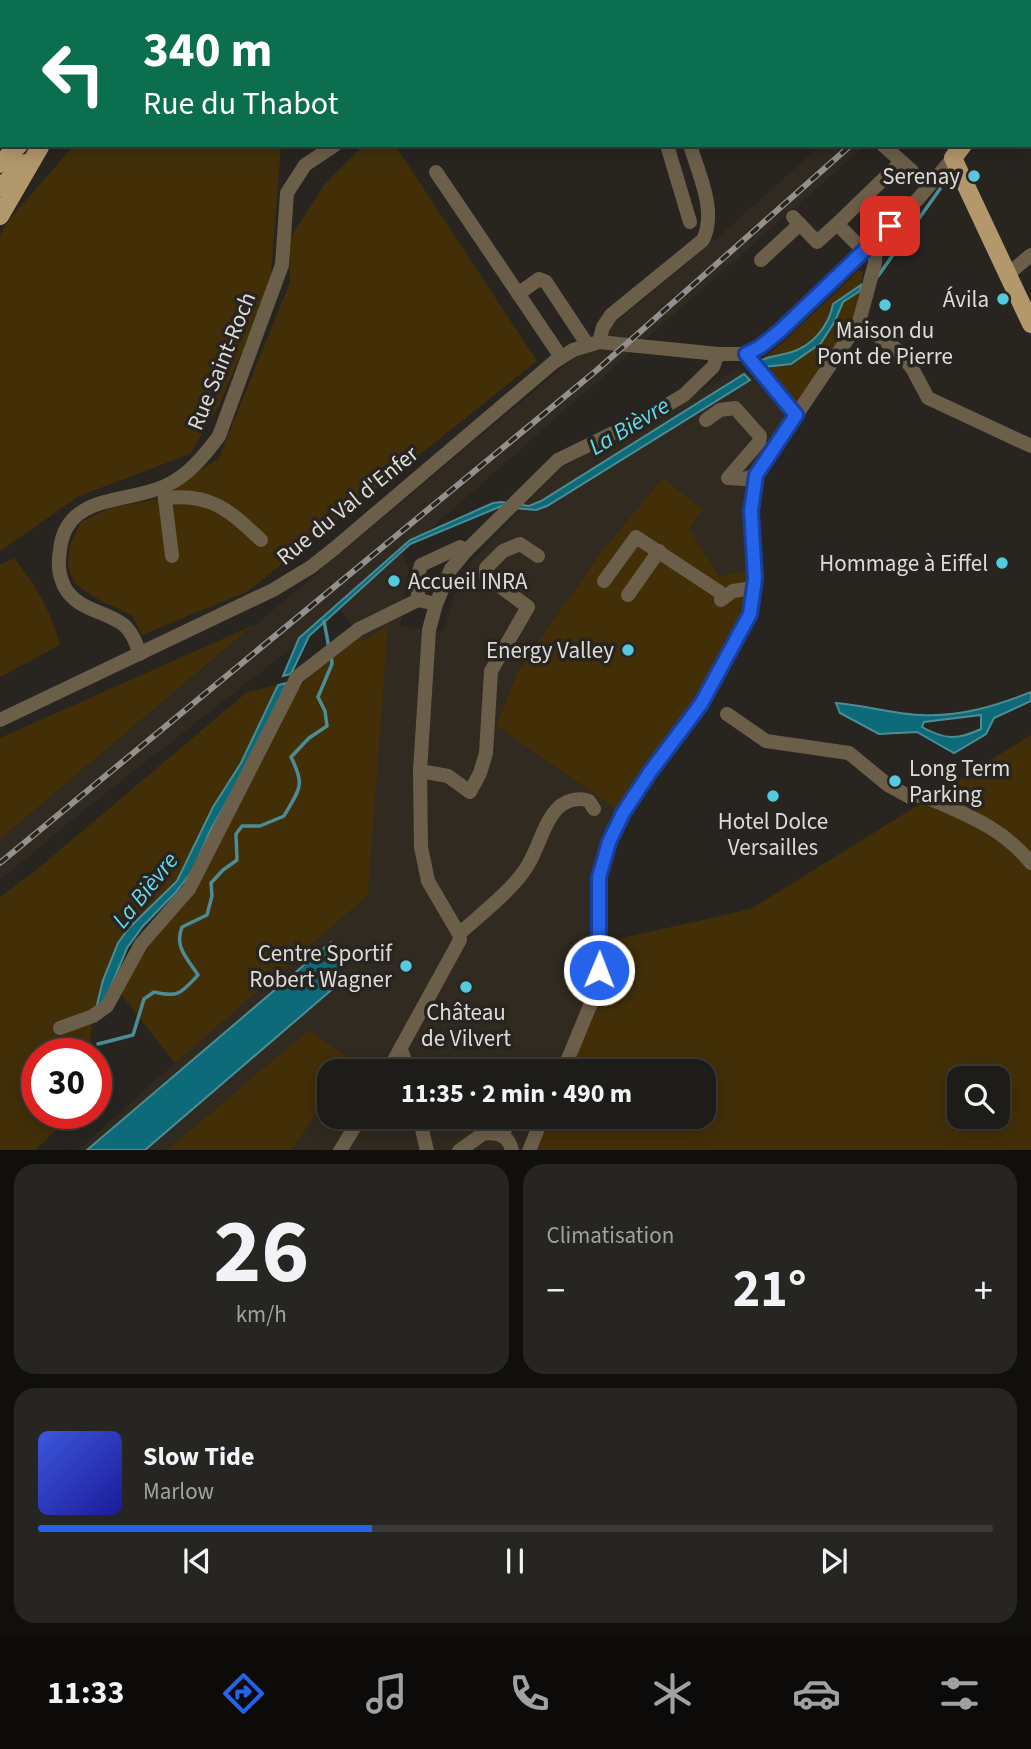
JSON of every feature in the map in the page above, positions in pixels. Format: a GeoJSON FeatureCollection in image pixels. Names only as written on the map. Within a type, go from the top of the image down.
{"type":"FeatureCollection","features":[{"type":"Feature","properties":{"kind":"main road"},"geometry":{"type":"LineString","coordinates":[[0,164],[17,147]]}},
{"type":"Feature","properties":{"kind":"main road"},"geometry":{"type":"LineString","coordinates":[[0,188],[40,147]]}},
{"type":"Feature","properties":{"kind":"main road"},"geometry":{"type":"LineString","coordinates":[[0,216],[40,147]]}},
{"type":"Feature","properties":{"kind":"main road"},"geometry":{"type":"LineString","coordinates":[[958,152],[1031,324]]}},
{"type":"Feature","properties":{"kind":"street","name":"Rue Saint-Roch"},"geometry":{"type":"LineString","coordinates":[[140,654],[129,630],[122,623],[87,608],[75,600],[64,587],[58,567],[61,537],[70,522],[83,510],[105,501],[164,492],[204,456],[219,436],[278,283],[282,265],[287,193],[305,165],[332,147]]}},
{"type":"Feature","properties":{"kind":"street"},"geometry":{"type":"LineString","coordinates":[[668,147],[690,222]]}},
{"type":"Feature","properties":{"kind":"street"},"geometry":{"type":"LineString","coordinates":[[593,343],[611,315],[703,240],[708,230],[710,216],[691,147]]}},
{"type":"Feature","properties":{"kind":"street"},"geometry":{"type":"LineString","coordinates":[[761,260],[797,221],[817,242],[906,166],[889,147]]}},
{"type":"Feature","properties":{"kind":"street"},"geometry":{"type":"LineString","coordinates":[[518,294],[539,279],[546,282],[593,343],[746,354],[780,331],[876,240],[918,199],[958,152]]}},
{"type":"Feature","properties":{"kind":"street"},"geometry":{"type":"LineString","coordinates":[[436,172],[561,357]]}},
{"type":"Feature","properties":{"kind":"street"},"geometry":{"type":"LineString","coordinates":[[837,223],[864,251]]}},
{"type":"Feature","properties":{"kind":"street"},"geometry":{"type":"LineString","coordinates":[[567,1059],[592,1001],[599,970],[599,877],[609,842],[623,813],[650,772],[701,704],[750,614],[755,579],[751,511],[756,475],[859,322],[875,263],[876,240]]}},
{"type":"Feature","properties":{"kind":"street"},"geometry":{"type":"LineString","coordinates":[[1008,274],[1031,255]]}},
{"type":"Feature","properties":{"kind":"street"},"geometry":{"type":"LineString","coordinates":[[859,322],[900,352],[928,398],[1031,446]]}},
{"type":"Feature","properties":{"kind":"street","name":"Rue du Val d'Enfer"},"geometry":{"type":"LineString","coordinates":[[0,720],[273,590],[311,567],[561,357],[593,343]]}},
{"type":"Feature","properties":{"kind":"street"},"geometry":{"type":"LineString","coordinates":[[395,1059],[457,948],[459,934],[428,881],[421,847],[420,771],[429,630],[436,604],[451,569],[558,460],[652,414],[684,395],[713,367],[718,354]]}},
{"type":"Feature","properties":{"kind":"street"},"geometry":{"type":"LineString","coordinates":[[746,354],[796,415]]}},
{"type":"Feature","properties":{"kind":"street"},"geometry":{"type":"LineString","coordinates":[[706,420],[720,410],[735,408],[761,436],[760,442],[729,478],[744,479],[756,475]]}},
{"type":"Feature","properties":{"kind":"street"},"geometry":{"type":"LineString","coordinates":[[172,556],[164,492],[212,502],[229,510],[261,540]]}},
{"type":"Feature","properties":{"kind":"street"},"geometry":{"type":"LineString","coordinates":[[604,581],[636,537],[723,598],[733,591],[753,588]]}},
{"type":"Feature","properties":{"kind":"street"},"geometry":{"type":"LineString","coordinates":[[420,771],[447,776],[470,792],[480,774],[486,753],[491,671],[528,607],[486,576],[485,568],[503,551],[520,544],[538,556]]}},
{"type":"Feature","properties":{"kind":"street"},"geometry":{"type":"LineString","coordinates":[[418,600],[421,565],[460,547],[466,551]]}},
{"type":"Feature","properties":{"kind":"street"},"geometry":{"type":"LineString","coordinates":[[628,595],[659,551]]}},
{"type":"Feature","properties":{"kind":"street"},"geometry":{"type":"LineString","coordinates":[[60,1028],[93,1016],[107,1006],[141,944],[189,889],[296,677],[359,629],[418,600],[436,604]]}},
{"type":"Feature","properties":{"kind":"street"},"geometry":{"type":"LineString","coordinates":[[727,714],[766,741],[849,753],[888,785],[910,797],[922,795],[991,827],[1009,839],[1031,863]]}},
{"type":"Feature","properties":{"kind":"street"},"geometry":{"type":"LineString","coordinates":[[459,934],[494,902],[527,866],[559,807],[582,799],[589,801],[594,809]]}},
{"type":"Feature","properties":{"kind":"street"},"geometry":{"type":"LineString","coordinates":[[401,1050],[404,1059]]}},
{"type":"Feature","properties":{"kind":"street"},"geometry":{"type":"LineString","coordinates":[[340,1150],[353,1129]]}},
{"type":"Feature","properties":{"kind":"street"},"geometry":{"type":"LineString","coordinates":[[422,1129],[427,1150]]}},
{"type":"Feature","properties":{"kind":"street"},"geometry":{"type":"LineString","coordinates":[[503,1135],[505,1129]]}},
{"type":"Feature","properties":{"kind":"street"},"geometry":{"type":"LineString","coordinates":[[529,1150],[538,1129]]}},
{"type":"Feature","properties":{"kind":"street"},"geometry":{"type":"LineString","coordinates":[[459,1150],[484,1133],[503,1135],[510,1142],[512,1150]]}},
{"type":"Feature","properties":{"kind":"shaded area"},"geometry":{"type":"Polygon","coordinates":[[[72,147],[281,147],[270,287],[219,405],[190,454],[79,496],[0,551],[0,235],[9,220],[72,147]]]}},
{"type":"Feature","properties":{"kind":"shaded area"},"geometry":{"type":"Polygon","coordinates":[[[362,147],[396,147],[537,361],[248,591],[142,635],[132,615],[99,600],[74,583],[68,565],[70,545],[81,522],[110,508],[159,499],[219,458],[290,282],[290,238],[325,184],[362,147]]]}},
{"type":"Feature","properties":{"kind":"shaded area"},"geometry":{"type":"Polygon","coordinates":[[[819,147],[864,147],[402,554],[409,567],[400,626],[442,631],[453,599],[473,559],[561,468],[737,370],[744,371],[755,380],[783,409],[786,420],[767,445],[769,447],[745,470],[750,573],[735,572],[720,577],[688,529],[663,478],[602,551],[518,671],[496,724],[617,810],[593,871],[596,954],[586,1000],[562,1059],[317,1059],[317,1129],[532,1129],[523,1150],[78,1150],[101,1129],[112,1129],[112,1119],[186,1053],[364,641],[340,610],[88,807],[0,880],[0,839],[725,231],[819,147]]]}},
{"type":"Feature","properties":{"kind":"shaded area"},"geometry":{"type":"Polygon","coordinates":[[[859,270],[863,272],[855,320],[796,415],[760,360],[781,344],[859,270]]]}},
{"type":"Feature","properties":{"kind":"shaded area","name":"Energy Valley"},"geometry":{"type":"Polygon","coordinates":[[[663,478],[702,509],[689,529],[720,577],[735,572],[750,573],[744,608],[699,695],[617,810],[496,725],[518,671],[602,551],[663,478]]]}},
{"type":"Feature","properties":{"kind":"shaded area"},"geometry":{"type":"Polygon","coordinates":[[[14,558],[42,599],[60,645],[0,677],[0,565],[14,558]]]}},
{"type":"Feature","properties":{"kind":"shaded area"},"geometry":{"type":"Polygon","coordinates":[[[254,625],[0,839],[0,738],[254,625]]]}},
{"type":"Feature","properties":{"kind":"shaded area"},"geometry":{"type":"Polygon","coordinates":[[[388,625],[368,895],[175,1063],[121,994],[146,945],[182,904],[293,696],[311,674],[360,635],[364,641],[388,625]]]}},
{"type":"Feature","properties":{"kind":"shaded area"},"geometry":{"type":"Polygon","coordinates":[[[278,685],[241,763],[213,807],[177,881],[118,943],[103,980],[94,1017],[92,1015],[91,1038],[21,1038],[21,1129],[58,1129],[35,1150],[0,1150],[0,897],[34,872],[247,692],[278,685]]]}},
{"type":"Feature","properties":{"kind":"shaded area"},"geometry":{"type":"Polygon","coordinates":[[[1031,735],[1031,1150],[535,1150],[545,1129],[716,1129],[716,1059],[575,1059],[598,1006],[606,978],[609,941],[751,909],[1031,735]]]}},
{"type":"Feature","properties":{"kind":"shaded area"},"geometry":{"type":"Polygon","coordinates":[[[309,1030],[350,1059],[317,1059],[317,1112],[292,1150],[167,1150],[309,1030]]]}},
{"type":"Feature","properties":{"kind":"water"},"geometry":{"type":"Polygon","coordinates":[[[861,285],[860,291],[843,302],[821,343],[791,364],[764,367],[760,361],[800,349],[813,340],[828,320],[833,304],[861,285]]]}},
{"type":"Feature","properties":{"kind":"water"},"geometry":{"type":"Polygon","coordinates":[[[744,374],[750,380],[547,506],[536,510],[513,508],[516,504],[529,506],[541,501],[744,374]]]}},
{"type":"Feature","properties":{"kind":"water"},"geometry":{"type":"Polygon","coordinates":[[[493,503],[509,503],[410,544],[309,636],[291,674],[283,676],[299,638],[410,540],[493,503]]]}},
{"type":"Feature","properties":{"kind":"water"},"geometry":{"type":"Polygon","coordinates":[[[287,683],[244,771],[210,831],[193,870],[127,948],[109,991],[94,1017],[103,980],[118,943],[129,928],[177,881],[213,807],[241,763],[278,685],[287,683]]]}},
{"type":"Feature","properties":{"kind":"water"},"geometry":{"type":"Polygon","coordinates":[[[1031,692],[1031,701],[994,718],[986,734],[954,753],[917,732],[879,734],[840,713],[836,703],[899,713],[935,715],[978,710],[1031,692]],[[981,715],[924,722],[922,727],[951,737],[981,729],[981,715]]]}},
{"type":"Feature","properties":{"kind":"water"},"geometry":{"type":"Polygon","coordinates":[[[331,942],[338,964],[336,986],[145,1150],[87,1150],[331,942]]]}},
{"type":"Feature","properties":{"kind":"waterway","name":"La Bièvre"},"geometry":{"type":"LineString","coordinates":[[878,276],[940,189]]}},
{"type":"Feature","properties":{"kind":"waterway"},"geometry":{"type":"LineString","coordinates":[[324,621],[329,648]]}},
{"type":"Feature","properties":{"kind":"waterway"},"geometry":{"type":"LineString","coordinates":[[112,1040],[133,1035],[144,999],[154,992],[179,993],[198,975],[181,946],[182,927],[207,915],[212,896],[211,883],[237,860],[236,834],[242,826],[260,826],[284,816],[294,800],[299,782],[291,757],[309,738],[327,726],[325,711],[318,697],[332,664],[331,655]]}},
{"type":"Feature","properties":{"kind":"railway"},"geometry":{"type":"LineString","coordinates":[[0,863],[597,370],[849,147]]}},
{"type":"Feature","properties":{"kind":"place","name":"Serenay"},"geometry":{"type":"Point","coordinates":[974,176]}},
{"type":"Feature","properties":{"kind":"place","name":"Ávila"},"geometry":{"type":"Point","coordinates":[1003,299]}},
{"type":"Feature","properties":{"kind":"place","name":"Maison du Pont de Pierre"},"geometry":{"type":"Point","coordinates":[885,305]}},
{"type":"Feature","properties":{"kind":"place","name":"Hommage à Eiffel"},"geometry":{"type":"Point","coordinates":[1002,563]}},
{"type":"Feature","properties":{"kind":"place","name":"Accueil INRA"},"geometry":{"type":"Point","coordinates":[394,581]}},
{"type":"Feature","properties":{"kind":"place","name":"Energy Valley"},"geometry":{"type":"Point","coordinates":[628,650]}},
{"type":"Feature","properties":{"kind":"place","name":"Long Term Parking"},"geometry":{"type":"Point","coordinates":[895,781]}},
{"type":"Feature","properties":{"kind":"place","name":"Hotel Dolce Versailles"},"geometry":{"type":"Point","coordinates":[773,796]}},
{"type":"Feature","properties":{"kind":"place","name":"Centre Sportif Robert Wagner"},"geometry":{"type":"Point","coordinates":[406,966]}},
{"type":"Feature","properties":{"kind":"place","name":"Château de Vilvert"},"geometry":{"type":"Point","coordinates":[466,987]}},
{"type":"Feature","properties":{"kind":"route"},"geometry":{"type":"LineString","coordinates":[[599,970],[599,877],[609,842],[623,813],[650,772],[701,704],[750,614],[755,579],[751,511],[756,475],[796,415],[746,354],[780,331],[890,226]]}}]}
